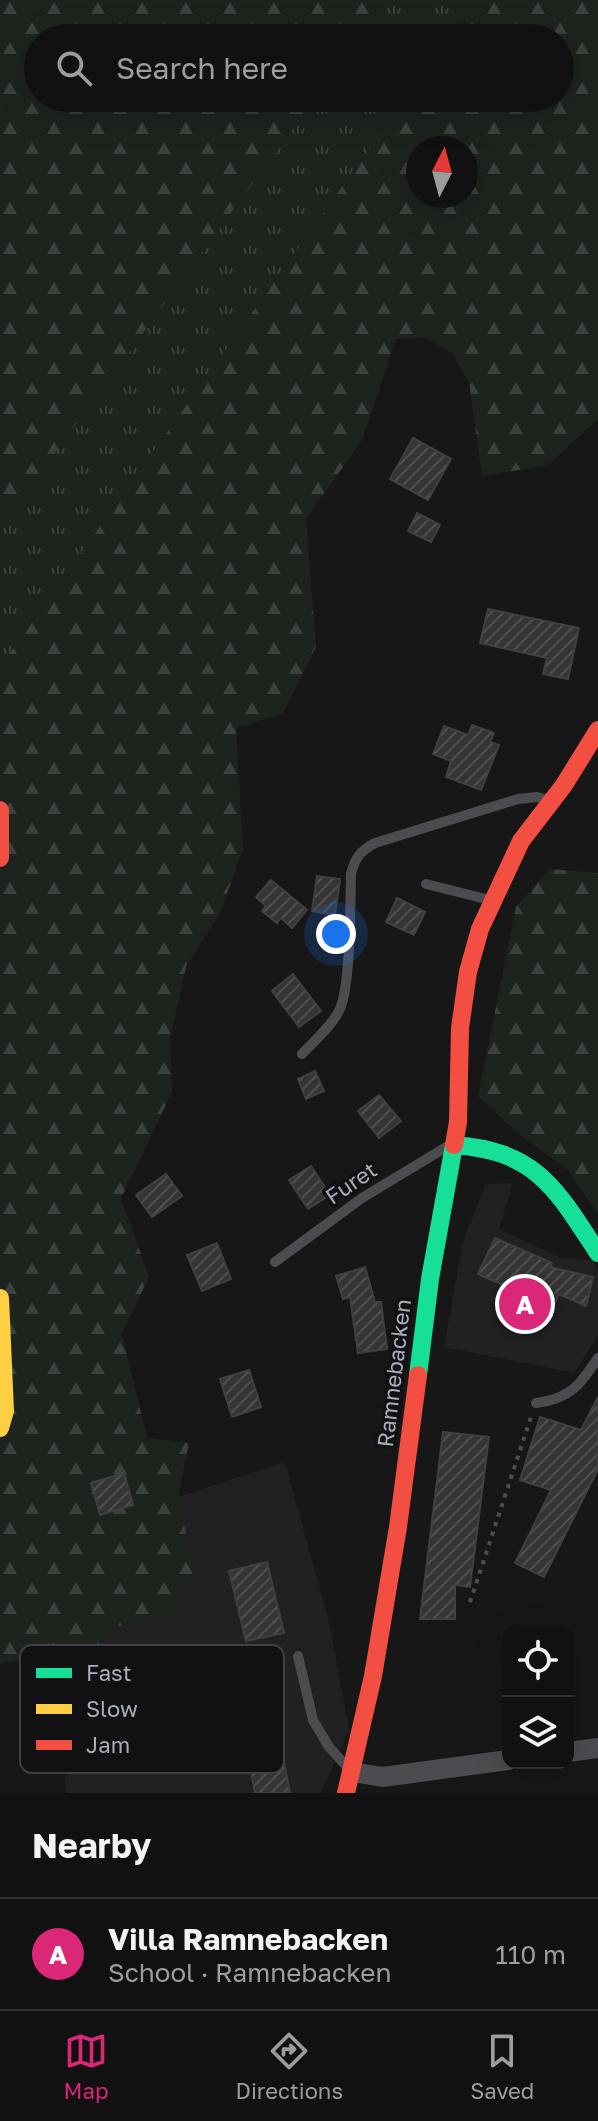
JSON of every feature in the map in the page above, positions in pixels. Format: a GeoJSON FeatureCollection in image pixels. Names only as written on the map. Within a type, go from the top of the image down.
{"type":"FeatureCollection","features":[{"type":"Feature","properties":{"kind":"street","name":"Ramnebacken"},"geometry":{"type":"LineString","coordinates":[[346,1793],[373,1676],[398,1527],[430,1279],[458,1122],[460,1028],[468,972],[480,929],[521,841],[584,755],[598,730]]}},
{"type":"Feature","properties":{"kind":"street"},"geometry":{"type":"LineString","coordinates":[[0,810],[0,858]]}},
{"type":"Feature","properties":{"kind":"street"},"geometry":{"type":"LineString","coordinates":[[454,1145],[493,1149],[540,1173],[561,1196],[598,1253]]}},
{"type":"Feature","properties":{"kind":"street"},"geometry":{"type":"LineString","coordinates":[[0,1298],[5,1411],[0,1428]]}},
{"type":"Feature","properties":{"kind":"street"},"geometry":{"type":"LineString","coordinates":[[574,1751],[598,1748]]}},
{"type":"Feature","properties":{"kind":"street"},"geometry":{"type":"LineString","coordinates":[[352,1772],[383,1777],[502,1761]]}},
{"type":"Feature","properties":{"kind":"lane"},"geometry":{"type":"LineString","coordinates":[[302,1054],[331,1024],[341,1008],[346,988],[351,874],[355,859],[363,849],[518,799],[537,797],[551,801]]}},
{"type":"Feature","properties":{"kind":"lane"},"geometry":{"type":"LineString","coordinates":[[426,884],[493,901]]}},
{"type":"Feature","properties":{"kind":"lane","name":"Furet"},"geometry":{"type":"LineString","coordinates":[[275,1262],[362,1198],[447,1146],[454,1145]]}},
{"type":"Feature","properties":{"kind":"lane"},"geometry":{"type":"LineString","coordinates":[[536,1403],[563,1397],[598,1358]]}},
{"type":"Feature","properties":{"kind":"lane"},"geometry":{"type":"LineString","coordinates":[[298,1656],[313,1720],[329,1747],[352,1772]]}},
{"type":"Feature","properties":{"kind":"path"},"geometry":{"type":"LineString","coordinates":[[470,1602],[536,1403]]}},
{"type":"Feature","properties":{"kind":"shaded area"},"geometry":{"type":"Polygon","coordinates":[[[513,1183],[499,1229],[561,1258],[592,1260],[598,1271],[598,1336],[574,1373],[444,1347],[463,1241],[486,1184],[513,1183]]]}},
{"type":"Feature","properties":{"kind":"shaded area"},"geometry":{"type":"Polygon","coordinates":[[[285,1462],[330,1626],[349,1730],[321,1793],[66,1793],[65,1773],[284,1773],[284,1645],[101,1645],[114,1627],[174,1613],[194,1569],[178,1497],[285,1462]]]}},
{"type":"Feature","properties":{"kind":"green space"},"geometry":{"type":"Polygon","coordinates":[[[0,0],[387,0],[369,24],[24,24],[24,112],[305,112],[0,528],[0,0]]]}},
{"type":"Feature","properties":{"kind":"green space"},"geometry":{"type":"Polygon","coordinates":[[[387,0],[477,0],[459,24],[369,24],[387,0]]]}},
{"type":"Feature","properties":{"kind":"green space"},"geometry":{"type":"Polygon","coordinates":[[[477,0],[598,0],[598,419],[548,465],[482,476],[469,382],[453,354],[424,337],[396,339],[362,440],[306,519],[316,647],[282,714],[236,728],[243,850],[220,913],[186,967],[170,1038],[172,1092],[121,1198],[149,1277],[122,1334],[147,1438],[189,1443],[178,1497],[194,1569],[174,1614],[114,1627],[101,1645],[20,1645],[20,1660],[0,1663],[0,667],[395,112],[574,112],[574,24],[459,24],[477,0]]]}},
{"type":"Feature","properties":{"kind":"green space"},"geometry":{"type":"Polygon","coordinates":[[[305,112],[395,112],[0,667],[0,528],[305,112]]]}},
{"type":"Feature","properties":{"kind":"green space"},"geometry":{"type":"Polygon","coordinates":[[[550,869],[598,873],[598,1214],[568,1170],[520,1135],[478,1096],[516,907],[550,869]]]}},
{"type":"Feature","properties":{"kind":"building"},"geometry":{"type":"Polygon","coordinates":[[[413,438],[451,459],[428,500],[390,479],[413,438]]]}},
{"type":"Feature","properties":{"kind":"building"},"geometry":{"type":"Polygon","coordinates":[[[417,513],[440,525],[431,542],[408,531],[417,513]]]}},
{"type":"Feature","properties":{"kind":"building"},"geometry":{"type":"Polygon","coordinates":[[[488,609],[579,628],[568,679],[543,674],[547,658],[480,643],[488,609]]]}},
{"type":"Feature","properties":{"kind":"building"},"geometry":{"type":"Polygon","coordinates":[[[472,725],[494,733],[490,742],[499,745],[481,790],[446,777],[451,761],[433,754],[444,726],[468,735],[472,725]]]}},
{"type":"Feature","properties":{"kind":"building"},"geometry":{"type":"Polygon","coordinates":[[[317,876],[340,879],[335,915],[312,911],[317,876]]]}},
{"type":"Feature","properties":{"kind":"building"},"geometry":{"type":"Polygon","coordinates":[[[271,880],[307,910],[292,928],[281,918],[277,923],[262,911],[266,906],[256,897],[271,880]]]}},
{"type":"Feature","properties":{"kind":"building"},"geometry":{"type":"Polygon","coordinates":[[[397,898],[425,912],[414,935],[386,922],[397,898]]]}},
{"type":"Feature","properties":{"kind":"building"},"geometry":{"type":"Polygon","coordinates":[[[293,974],[321,1011],[299,1027],[272,991],[293,974]]]}},
{"type":"Feature","properties":{"kind":"building"},"geometry":{"type":"Polygon","coordinates":[[[315,1071],[324,1091],[306,1099],[298,1079],[315,1071]]]}},
{"type":"Feature","properties":{"kind":"building"},"geometry":{"type":"Polygon","coordinates":[[[379,1095],[401,1121],[379,1138],[358,1111],[379,1095]]]}},
{"type":"Feature","properties":{"kind":"building"},"geometry":{"type":"Polygon","coordinates":[[[311,1166],[330,1195],[308,1209],[289,1180],[311,1166]]]}},
{"type":"Feature","properties":{"kind":"building"},"geometry":{"type":"Polygon","coordinates":[[[166,1174],[182,1196],[152,1217],[136,1195],[166,1174]]]}},
{"type":"Feature","properties":{"kind":"building"},"geometry":{"type":"Polygon","coordinates":[[[495,1238],[552,1263],[550,1267],[593,1277],[586,1306],[559,1294],[553,1307],[478,1274],[495,1238]]]}},
{"type":"Feature","properties":{"kind":"building"},"geometry":{"type":"Polygon","coordinates":[[[217,1243],[231,1279],[202,1291],[187,1255],[217,1243]]]}},
{"type":"Feature","properties":{"kind":"building"},"geometry":{"type":"Polygon","coordinates":[[[365,1267],[375,1302],[381,1302],[387,1349],[358,1353],[350,1297],[343,1299],[336,1276],[365,1267]]]}},
{"type":"Feature","properties":{"kind":"building"},"geometry":{"type":"Polygon","coordinates":[[[249,1370],[261,1407],[232,1417],[220,1379],[249,1370]]]}},
{"type":"Feature","properties":{"kind":"building"},"geometry":{"type":"Polygon","coordinates":[[[598,1397],[598,1469],[544,1577],[515,1563],[551,1490],[520,1480],[540,1417],[581,1430],[598,1397]]]}},
{"type":"Feature","properties":{"kind":"building"},"geometry":{"type":"Polygon","coordinates":[[[443,1432],[489,1437],[470,1587],[455,1585],[455,1619],[420,1619],[443,1432]]]}},
{"type":"Feature","properties":{"kind":"building"},"geometry":{"type":"Polygon","coordinates":[[[124,1473],[133,1505],[100,1515],[91,1483],[124,1473]]]}},
{"type":"Feature","properties":{"kind":"building"},"geometry":{"type":"Polygon","coordinates":[[[267,1562],[284,1633],[246,1641],[229,1571],[267,1562]]]}},
{"type":"Feature","properties":{"kind":"building"},"geometry":{"type":"Polygon","coordinates":[[[284,1763],[290,1793],[255,1793],[251,1773],[284,1773],[284,1763]]]}},
{"type":"Feature","properties":{"kind":"traffic: fast"},"geometry":{"type":"LineString","coordinates":[[418,1375],[430,1279],[454,1145],[506,1155],[525,1165],[556,1192],[598,1253]]}},
{"type":"Feature","properties":{"kind":"traffic: slow"},"geometry":{"type":"LineString","coordinates":[[0,1298],[5,1411],[0,1428]]}},
{"type":"Feature","properties":{"kind":"traffic: jam"},"geometry":{"type":"LineString","coordinates":[[454,1145],[458,1122],[460,1028],[468,972],[480,929],[521,841],[564,785],[598,730]]}},
{"type":"Feature","properties":{"kind":"traffic: jam"},"geometry":{"type":"LineString","coordinates":[[0,810],[0,858]]}},
{"type":"Feature","properties":{"kind":"traffic: jam"},"geometry":{"type":"LineString","coordinates":[[346,1793],[373,1676],[398,1527],[418,1375]]}},
{"type":"Feature","properties":{"kind":"place","name":"Villa Ramnebacken"},"geometry":{"type":"Point","coordinates":[525,1304]}}]}
